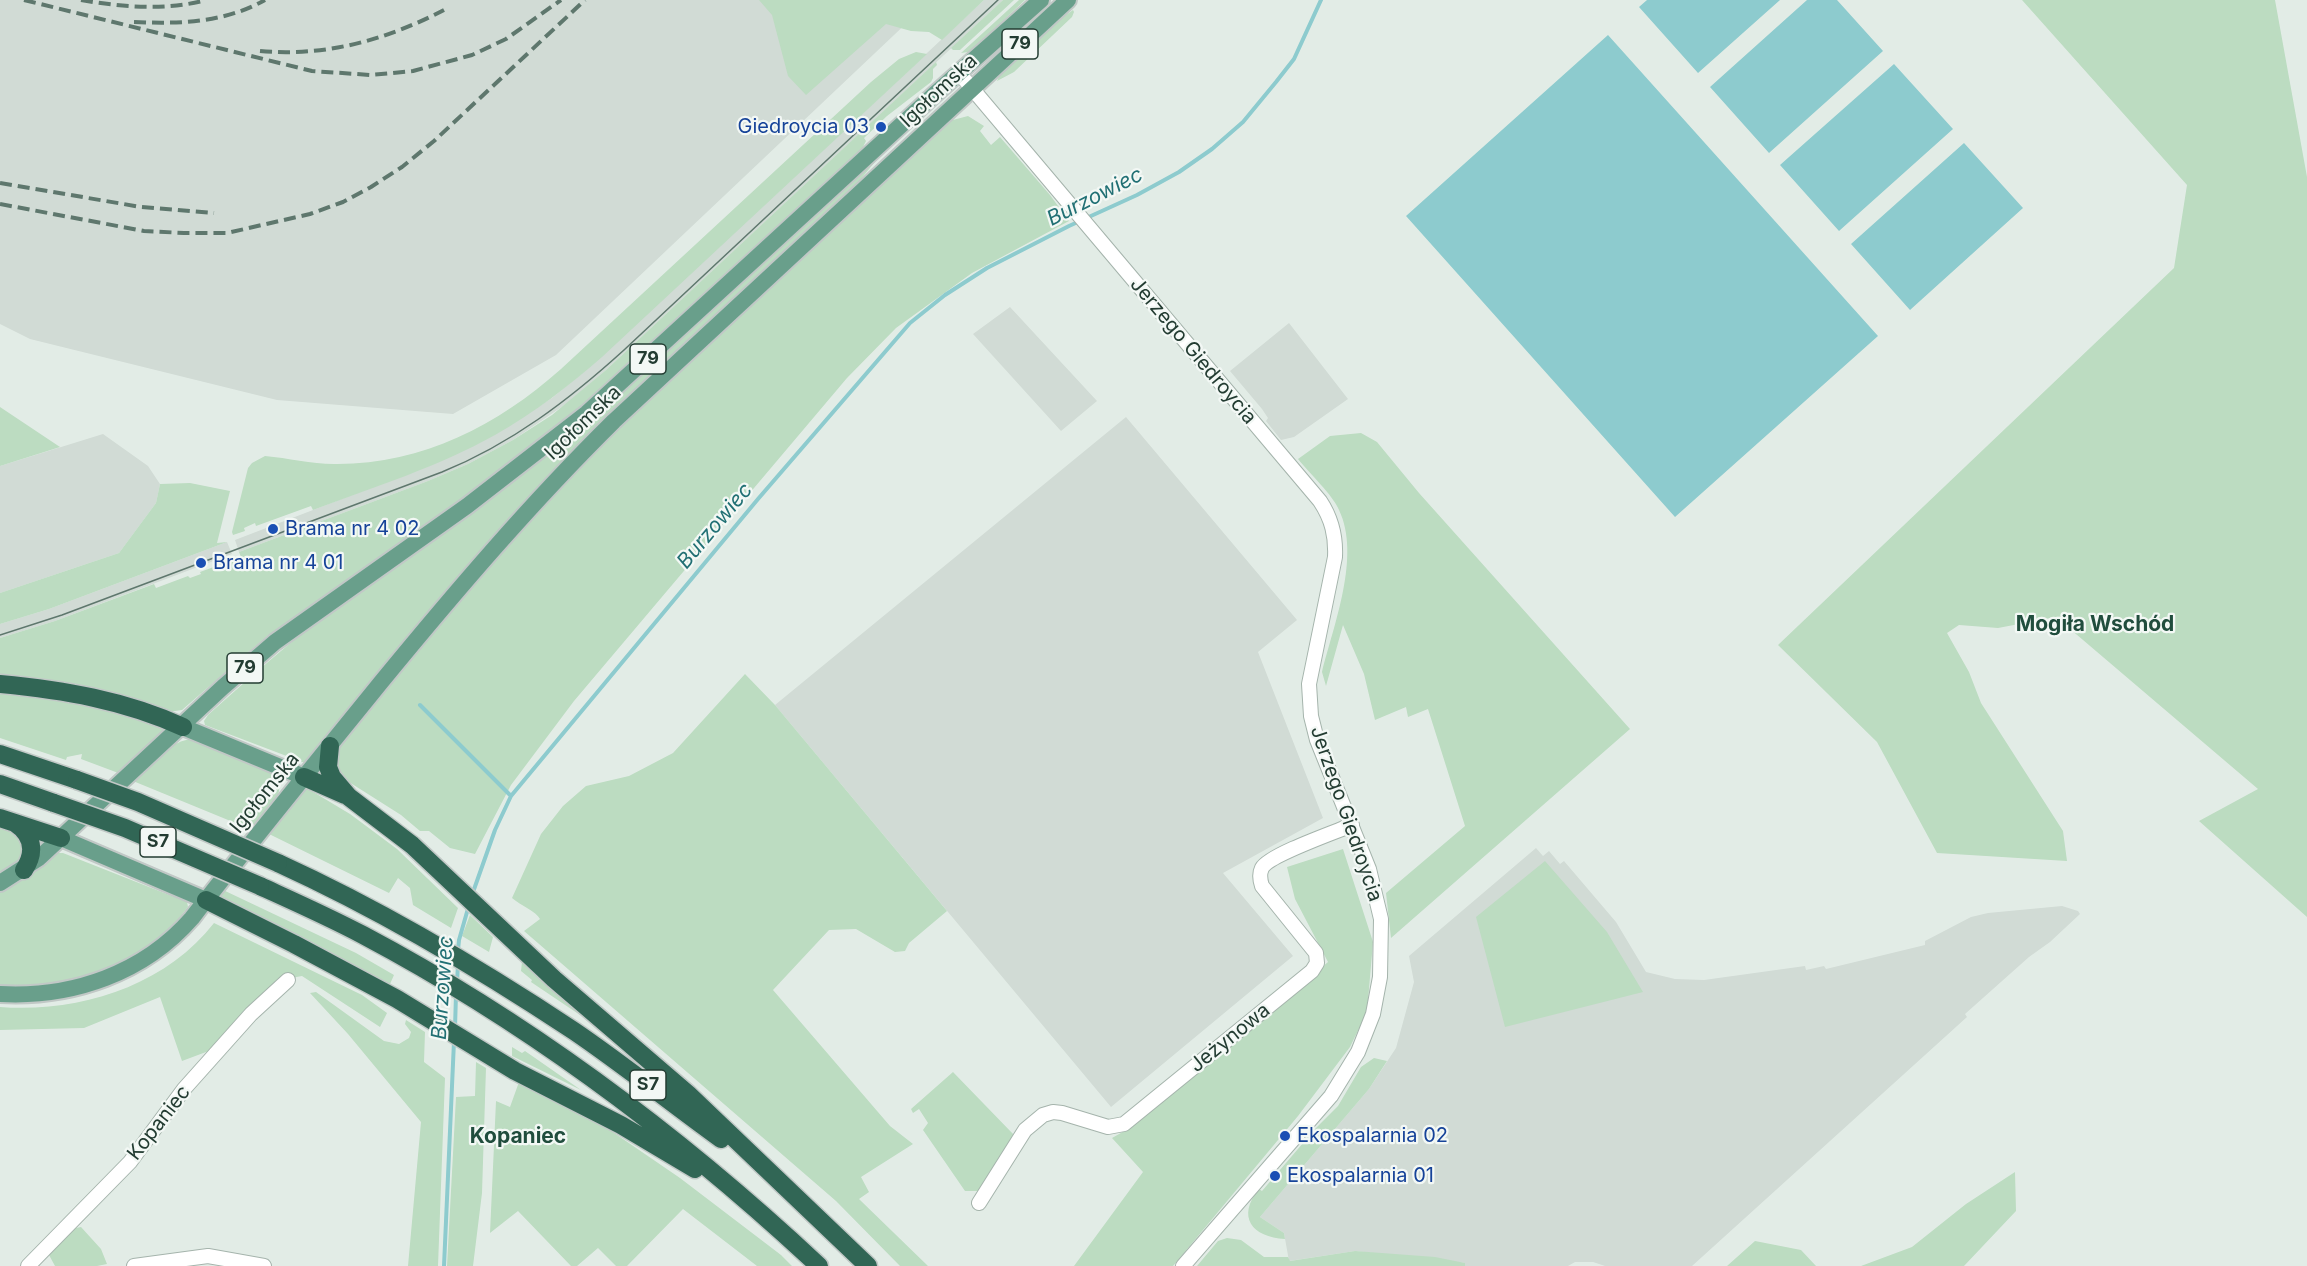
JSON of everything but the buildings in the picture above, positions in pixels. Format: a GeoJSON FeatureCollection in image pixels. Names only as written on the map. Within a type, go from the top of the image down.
{"type":"FeatureCollection","features":[{"type":"Feature","properties":{"kind":"highway"},"geometry":{"type":"LineString","coordinates":[[0,684],[69,691],[133,708],[183,727]]}},
{"type":"Feature","properties":{"kind":"highway"},"geometry":{"type":"LineString","coordinates":[[330,746],[327,767],[332,777],[350,797],[412,845],[526,952],[688,1094],[768,1173]]}},
{"type":"Feature","properties":{"kind":"highway","name":"S7"},"geometry":{"type":"LineString","coordinates":[[0,754],[138,802],[278,862],[332,887],[442,948],[614,1059],[768,1173],[868,1266]]}},
{"type":"Feature","properties":{"kind":"highway"},"geometry":{"type":"LineString","coordinates":[[304,777],[350,797]]}},
{"type":"Feature","properties":{"kind":"highway","name":"S7"},"geometry":{"type":"LineString","coordinates":[[0,784],[125,828],[260,886],[363,935],[414,964],[584,1073],[736,1192],[819,1266]]}},
{"type":"Feature","properties":{"kind":"highway"},"geometry":{"type":"LineString","coordinates":[[7,820],[61,838]]}},
{"type":"Feature","properties":{"kind":"highway"},"geometry":{"type":"LineString","coordinates":[[7,820],[24,830],[31,843],[32,855],[24,870]]}},
{"type":"Feature","properties":{"kind":"highway"},"geometry":{"type":"LineString","coordinates":[[206,900],[397,999],[515,1071],[621,1125],[736,1192]]}},
{"type":"Feature","properties":{"kind":"main road","name":"Igołomska"},"geometry":{"type":"LineString","coordinates":[[183,727],[223,687],[275,642],[486,492],[587,413],[1041,0]]}},
{"type":"Feature","properties":{"kind":"main road","name":"Igołomska"},"geometry":{"type":"LineString","coordinates":[[206,900],[477,566],[571,464],[614,421],[1068,0]]}},
{"type":"Feature","properties":{"kind":"main road"},"geometry":{"type":"LineString","coordinates":[[183,727],[304,777]]}},
{"type":"Feature","properties":{"kind":"main road","name":"79"},"geometry":{"type":"LineString","coordinates":[[0,884],[24,870],[183,727]]}},
{"type":"Feature","properties":{"kind":"main road"},"geometry":{"type":"LineString","coordinates":[[61,838],[206,900]]}},
{"type":"Feature","properties":{"kind":"main road","name":"79"},"geometry":{"type":"LineString","coordinates":[[0,994],[31,994],[69,989],[130,969],[173,938],[206,900]]}},
{"type":"Feature","properties":{"kind":"street","name":"Jerzego Giedroycia"},"geometry":{"type":"LineString","coordinates":[[959,73],[1320,501],[1335,537],[1335,557],[1309,684],[1311,716],[1317,740],[1369,868],[1381,919],[1380,977],[1373,1014],[1364,1039],[1346,1075],[1331,1096],[1183,1266]]}},
{"type":"Feature","properties":{"kind":"street","name":"Jeżynowa"},"geometry":{"type":"LineString","coordinates":[[979,1203],[1016,1144],[1038,1118],[1053,1112],[1108,1127],[1124,1124],[1312,971],[1317,963],[1316,953],[1262,886],[1261,869],[1280,855],[1352,825]]}},
{"type":"Feature","properties":{"kind":"street","name":"Kopaniec"},"geometry":{"type":"LineString","coordinates":[[28,1266],[130,1162],[184,1089],[251,1014],[288,980]]}},
{"type":"Feature","properties":{"kind":"street"},"geometry":{"type":"LineString","coordinates":[[134,1266],[208,1256],[264,1266]]}},
{"type":"Feature","properties":{"kind":"shaded area"},"geometry":{"type":"Polygon","coordinates":[[[0,0],[931,0],[556,355],[453,414],[277,400],[30,339],[0,324],[0,0]]]}},
{"type":"Feature","properties":{"kind":"shaded area"},"geometry":{"type":"Polygon","coordinates":[[[984,0],[1003,0],[569,402],[513,440],[468,464],[239,552],[235,540],[443,460],[494,435],[552,398],[586,370],[984,0]]]}},
{"type":"Feature","properties":{"kind":"shaded area"},"geometry":{"type":"Polygon","coordinates":[[[1010,307],[1097,401],[1061,431],[973,334],[1010,307]]]}},
{"type":"Feature","properties":{"kind":"shaded area"},"geometry":{"type":"Polygon","coordinates":[[[1289,323],[1348,399],[1294,437],[1281,440],[1266,421],[1268,418],[1262,409],[1230,371],[1289,323]]]}},
{"type":"Feature","properties":{"kind":"shaded area"},"geometry":{"type":"Polygon","coordinates":[[[1126,417],[1297,620],[1258,652],[1323,818],[1223,873],[1293,956],[1111,1107],[775,705],[1126,417]]]}},
{"type":"Feature","properties":{"kind":"shaded area"},"geometry":{"type":"Polygon","coordinates":[[[103,434],[148,466],[160,484],[156,503],[119,553],[0,593],[0,466],[103,434]]]}},
{"type":"Feature","properties":{"kind":"shaded area"},"geometry":{"type":"Polygon","coordinates":[[[227,542],[232,554],[55,621],[0,638],[0,624],[49,609],[227,542]]]}},
{"type":"Feature","properties":{"kind":"shaded area"},"geometry":{"type":"Polygon","coordinates":[[[1536,848],[1543,856],[1549,851],[1560,864],[1564,861],[1616,922],[1646,972],[1675,979],[1704,980],[1805,966],[1806,970],[1824,966],[1826,969],[1925,945],[1925,941],[1971,917],[1988,913],[2062,906],[2078,911],[2080,914],[1965,1014],[1967,1017],[1692,1266],[1605,1266],[1593,1262],[1575,1262],[1568,1266],[1465,1266],[1465,1263],[1355,1251],[1289,1261],[1284,1233],[1260,1217],[1369,1089],[1396,1048],[1414,982],[1409,956],[1536,848]]]}},
{"type":"Feature","properties":{"kind":"green space"},"geometry":{"type":"Polygon","coordinates":[[[759,0],[984,0],[942,40],[929,32],[911,31],[886,24],[806,95],[788,76],[772,15],[759,0]]]}},
{"type":"Feature","properties":{"kind":"green space"},"geometry":{"type":"Polygon","coordinates":[[[1003,0],[1014,0],[960,50],[951,48],[1003,0]]]}},
{"type":"Feature","properties":{"kind":"green space"},"geometry":{"type":"Polygon","coordinates":[[[1019,0],[1025,0],[974,48],[961,53],[1019,0]]]}},
{"type":"Feature","properties":{"kind":"green space"},"geometry":{"type":"Polygon","coordinates":[[[2022,0],[2275,0],[2307,177],[2307,917],[2199,821],[2258,789],[2056,617],[1998,628],[1959,625],[1947,633],[1969,672],[1981,703],[2063,831],[2067,861],[1937,853],[1877,742],[1778,645],[2174,268],[2187,185],[2022,0]]]}},
{"type":"Feature","properties":{"kind":"green space"},"geometry":{"type":"Polygon","coordinates":[[[1073,10],[1072,17],[1014,72],[997,81],[1000,74],[1052,25],[1073,10]]]}},
{"type":"Feature","properties":{"kind":"green space"},"geometry":{"type":"Polygon","coordinates":[[[916,52],[927,54],[602,357],[564,389],[509,427],[428,467],[313,510],[311,506],[256,526],[255,523],[244,528],[245,531],[233,535],[248,468],[265,456],[334,464],[366,463],[397,458],[456,438],[511,408],[561,369],[871,82],[899,59],[916,52]]]}},
{"type":"Feature","properties":{"kind":"green space"},"geometry":{"type":"Polygon","coordinates":[[[936,62],[931,82],[887,116],[864,138],[866,141],[858,157],[607,387],[485,486],[267,636],[182,710],[168,712],[0,676],[0,638],[55,621],[154,584],[156,588],[188,576],[190,578],[201,574],[200,572],[241,557],[239,552],[468,464],[513,440],[552,415],[606,370],[936,62]]]}},
{"type":"Feature","properties":{"kind":"green space"},"geometry":{"type":"Polygon","coordinates":[[[968,116],[984,126],[980,131],[991,145],[1000,137],[1050,195],[1069,221],[972,273],[896,328],[847,378],[574,701],[511,785],[475,854],[450,848],[429,831],[420,831],[401,815],[349,782],[335,776],[334,752],[474,580],[562,482],[704,344],[949,121],[968,116]]]}},
{"type":"Feature","properties":{"kind":"green space"},"geometry":{"type":"Polygon","coordinates":[[[879,157],[842,202],[645,382],[544,480],[439,599],[305,763],[205,725],[204,721],[208,715],[270,660],[333,609],[514,480],[572,434],[879,157]]]}},
{"type":"Feature","properties":{"kind":"green space"},"geometry":{"type":"Polygon","coordinates":[[[0,407],[60,447],[0,466],[0,407]]]}},
{"type":"Feature","properties":{"kind":"green space"},"geometry":{"type":"Polygon","coordinates":[[[1361,433],[1377,442],[1419,493],[1630,729],[1391,938],[1386,893],[1465,826],[1428,709],[1408,717],[1406,707],[1375,720],[1364,674],[1343,625],[1326,686],[1322,672],[1343,590],[1347,548],[1345,528],[1336,504],[1298,459],[1330,436],[1361,433]]]}},
{"type":"Feature","properties":{"kind":"green space"},"geometry":{"type":"Polygon","coordinates":[[[190,483],[230,491],[217,543],[227,542],[49,609],[0,624],[0,593],[119,553],[156,503],[160,484],[190,483]]]}},
{"type":"Feature","properties":{"kind":"green space"},"geometry":{"type":"Polygon","coordinates":[[[745,674],[775,705],[947,911],[909,943],[905,951],[895,952],[856,929],[829,930],[773,990],[890,1126],[913,1144],[861,1177],[869,1192],[859,1199],[928,1266],[900,1266],[836,1201],[524,931],[540,919],[535,913],[512,898],[541,834],[563,806],[586,786],[629,776],[673,753],[745,674]]]}},
{"type":"Feature","properties":{"kind":"green space"},"geometry":{"type":"Polygon","coordinates":[[[0,691],[106,707],[168,729],[121,774],[81,759],[82,754],[67,757],[66,760],[0,738],[0,691]]]}},
{"type":"Feature","properties":{"kind":"green space"},"geometry":{"type":"Polygon","coordinates":[[[194,739],[271,771],[277,779],[278,795],[269,810],[250,829],[133,781],[169,748],[185,740],[194,739]]]}},
{"type":"Feature","properties":{"kind":"green space"},"geometry":{"type":"Polygon","coordinates":[[[305,787],[350,814],[397,849],[458,908],[451,928],[413,905],[410,888],[398,878],[389,893],[267,833],[305,787]]]}},
{"type":"Feature","properties":{"kind":"green space"},"geometry":{"type":"Polygon","coordinates":[[[0,826],[11,830],[23,843],[20,862],[0,876],[0,826]]]}},
{"type":"Feature","properties":{"kind":"green space"},"geometry":{"type":"Polygon","coordinates":[[[1343,849],[1373,942],[1367,1012],[1350,1047],[1298,1116],[1173,1266],[1074,1266],[1143,1172],[1112,1138],[1128,1129],[1235,1043],[1328,962],[1295,899],[1287,867],[1343,849]]]}},
{"type":"Feature","properties":{"kind":"green space"},"geometry":{"type":"Polygon","coordinates":[[[58,853],[187,902],[188,907],[150,945],[104,970],[53,983],[0,986],[0,892],[58,853]]]}},
{"type":"Feature","properties":{"kind":"green space"},"geometry":{"type":"Polygon","coordinates":[[[1545,861],[1607,932],[1643,992],[1505,1027],[1476,917],[1545,861]]]}},
{"type":"Feature","properties":{"kind":"green space"},"geometry":{"type":"Polygon","coordinates":[[[221,889],[356,953],[394,975],[390,984],[218,898],[221,889]]]}},
{"type":"Feature","properties":{"kind":"green space"},"geometry":{"type":"Polygon","coordinates":[[[470,915],[493,937],[489,952],[462,936],[470,915]]]}},
{"type":"Feature","properties":{"kind":"green space"},"geometry":{"type":"Polygon","coordinates":[[[214,923],[362,995],[387,1013],[380,1027],[302,976],[280,980],[214,1049],[182,1061],[160,997],[84,1028],[0,1030],[0,1007],[30,1008],[59,1005],[89,1000],[118,991],[170,964],[194,945],[214,923]]]}},
{"type":"Feature","properties":{"kind":"green space"},"geometry":{"type":"Polygon","coordinates":[[[522,962],[581,1014],[531,982],[532,980],[521,971],[522,962]]]}},
{"type":"Feature","properties":{"kind":"green space"},"geometry":{"type":"Polygon","coordinates":[[[316,992],[384,1041],[399,1044],[409,1038],[411,1032],[405,1024],[406,1020],[425,1032],[424,1062],[445,1078],[438,1266],[408,1266],[421,1122],[348,1034],[310,993],[316,992]]]}},
{"type":"Feature","properties":{"kind":"green space"},"geometry":{"type":"Polygon","coordinates":[[[512,1047],[522,1053],[525,1051],[581,1090],[512,1056],[512,1047]]]}},
{"type":"Feature","properties":{"kind":"green space"},"geometry":{"type":"Polygon","coordinates":[[[1374,1058],[1387,1061],[1369,1089],[1260,1217],[1284,1233],[1285,1239],[1256,1230],[1248,1217],[1252,1199],[1259,1189],[1262,1191],[1315,1129],[1338,1106],[1361,1067],[1374,1058]]]}},
{"type":"Feature","properties":{"kind":"green space"},"geometry":{"type":"Polygon","coordinates":[[[476,1062],[486,1068],[482,1193],[473,1266],[447,1266],[456,1097],[475,1096],[476,1062]]]}},
{"type":"Feature","properties":{"kind":"green space"},"geometry":{"type":"Polygon","coordinates":[[[953,1072],[1014,1135],[981,1191],[965,1191],[923,1130],[928,1123],[919,1109],[913,1113],[911,1109],[953,1072]]]}},
{"type":"Feature","properties":{"kind":"green space"},"geometry":{"type":"Polygon","coordinates":[[[519,1082],[604,1126],[680,1178],[781,1255],[792,1266],[757,1266],[683,1209],[627,1266],[616,1266],[598,1248],[577,1266],[571,1266],[518,1211],[490,1233],[496,1101],[510,1107],[519,1082]]]}},
{"type":"Feature","properties":{"kind":"green space"},"geometry":{"type":"Polygon","coordinates":[[[2015,1172],[2016,1211],[1964,1266],[1861,1266],[1912,1247],[1966,1204],[2015,1172]]]}},
{"type":"Feature","properties":{"kind":"green space"},"geometry":{"type":"Polygon","coordinates":[[[81,1227],[101,1249],[107,1264],[55,1266],[49,1255],[76,1228],[81,1227]]]}},
{"type":"Feature","properties":{"kind":"green space"},"geometry":{"type":"Polygon","coordinates":[[[1227,1238],[1241,1240],[1264,1257],[1288,1257],[1290,1261],[1355,1251],[1435,1257],[1465,1263],[1465,1266],[1197,1266],[1218,1241],[1227,1238]]]}},
{"type":"Feature","properties":{"kind":"green space"},"geometry":{"type":"Polygon","coordinates":[[[1755,1241],[1801,1250],[1816,1266],[1727,1266],[1755,1241]]]}},
{"type":"Feature","properties":{"kind":"water"},"geometry":{"type":"Polygon","coordinates":[[[1647,0],[1780,0],[1698,73],[1639,7],[1647,0]]]}},
{"type":"Feature","properties":{"kind":"water"},"geometry":{"type":"Polygon","coordinates":[[[1807,0],[1837,0],[1883,51],[1769,153],[1710,87],[1807,0]]]}},
{"type":"Feature","properties":{"kind":"water"},"geometry":{"type":"Polygon","coordinates":[[[1608,35],[1878,336],[1675,517],[1406,216],[1608,35]]]}},
{"type":"Feature","properties":{"kind":"water"},"geometry":{"type":"Polygon","coordinates":[[[1894,64],[1953,129],[1839,231],[1780,165],[1894,64]]]}},
{"type":"Feature","properties":{"kind":"water"},"geometry":{"type":"Polygon","coordinates":[[[1964,143],[2023,208],[1910,310],[1851,244],[1964,143]]]}},
{"type":"Feature","properties":{"kind":"waterway","name":"Burzowiec"},"geometry":{"type":"LineString","coordinates":[[472,895],[495,830],[511,796],[758,499],[910,323],[945,295],[987,268],[1069,226],[1137,195],[1179,172],[1212,149],[1243,122],[1294,59],[1321,0]]}},
{"type":"Feature","properties":{"kind":"waterway"},"geometry":{"type":"LineString","coordinates":[[420,705],[511,796]]}},
{"type":"Feature","properties":{"kind":"waterway","name":"Burzowiec"},"geometry":{"type":"LineString","coordinates":[[458,950],[469,905]]}},
{"type":"Feature","properties":{"kind":"waterway","name":"Burzowiec"},"geometry":{"type":"LineString","coordinates":[[457,983],[458,964]]}},
{"type":"Feature","properties":{"kind":"waterway","name":"Burzowiec"},"geometry":{"type":"LineString","coordinates":[[455,1028],[456,994]]}},
{"type":"Feature","properties":{"kind":"waterway","name":"Burzowiec"},"geometry":{"type":"LineString","coordinates":[[444,1266],[454,1041]]}},
{"type":"Feature","properties":{"kind":"tram line"},"geometry":{"type":"LineString","coordinates":[[0,635],[62,615],[442,472],[515,434],[560,403],[624,350],[998,0]]}},
{"type":"Feature","properties":{"kind":"railway"},"geometry":{"type":"LineString","coordinates":[[24,0],[312,71],[371,75],[413,71],[472,55],[506,39],[561,0]]}},
{"type":"Feature","properties":{"kind":"railway"},"geometry":{"type":"LineString","coordinates":[[81,0],[144,7],[175,6],[206,0]]}},
{"type":"Feature","properties":{"kind":"railway"},"geometry":{"type":"LineString","coordinates":[[134,22],[168,23],[217,18],[249,8],[265,0]]}},
{"type":"Feature","properties":{"kind":"railway"},"geometry":{"type":"LineString","coordinates":[[0,204],[144,231],[184,233],[227,233],[310,214],[343,202],[402,167],[434,141],[585,0]]}},
{"type":"Feature","properties":{"kind":"railway"},"geometry":{"type":"LineString","coordinates":[[260,51],[308,51],[355,44],[400,30],[444,10]]}},
{"type":"Feature","properties":{"kind":"railway"},"geometry":{"type":"LineString","coordinates":[[0,183],[141,207],[214,213]]}},
{"type":"Feature","properties":{"kind":"place","name":"Giedroycia 03"},"geometry":{"type":"Point","coordinates":[881,127]}},
{"type":"Feature","properties":{"kind":"place","name":"Brama nr 4 02"},"geometry":{"type":"Point","coordinates":[273,529]}},
{"type":"Feature","properties":{"kind":"place","name":"Brama nr 4 01"},"geometry":{"type":"Point","coordinates":[201,563]}},
{"type":"Feature","properties":{"kind":"place","name":"Ekospalarnia 02"},"geometry":{"type":"Point","coordinates":[1285,1136]}},
{"type":"Feature","properties":{"kind":"place","name":"Ekospalarnia 01"},"geometry":{"type":"Point","coordinates":[1275,1176]}},
{"type":"Feature","properties":{"kind":"district","name":"Mogiła Wschód"},"geometry":{"type":"Point","coordinates":[2095,625]}},
{"type":"Feature","properties":{"kind":"district","name":"Kopaniec"},"geometry":{"type":"Point","coordinates":[518,1137]}}]}
